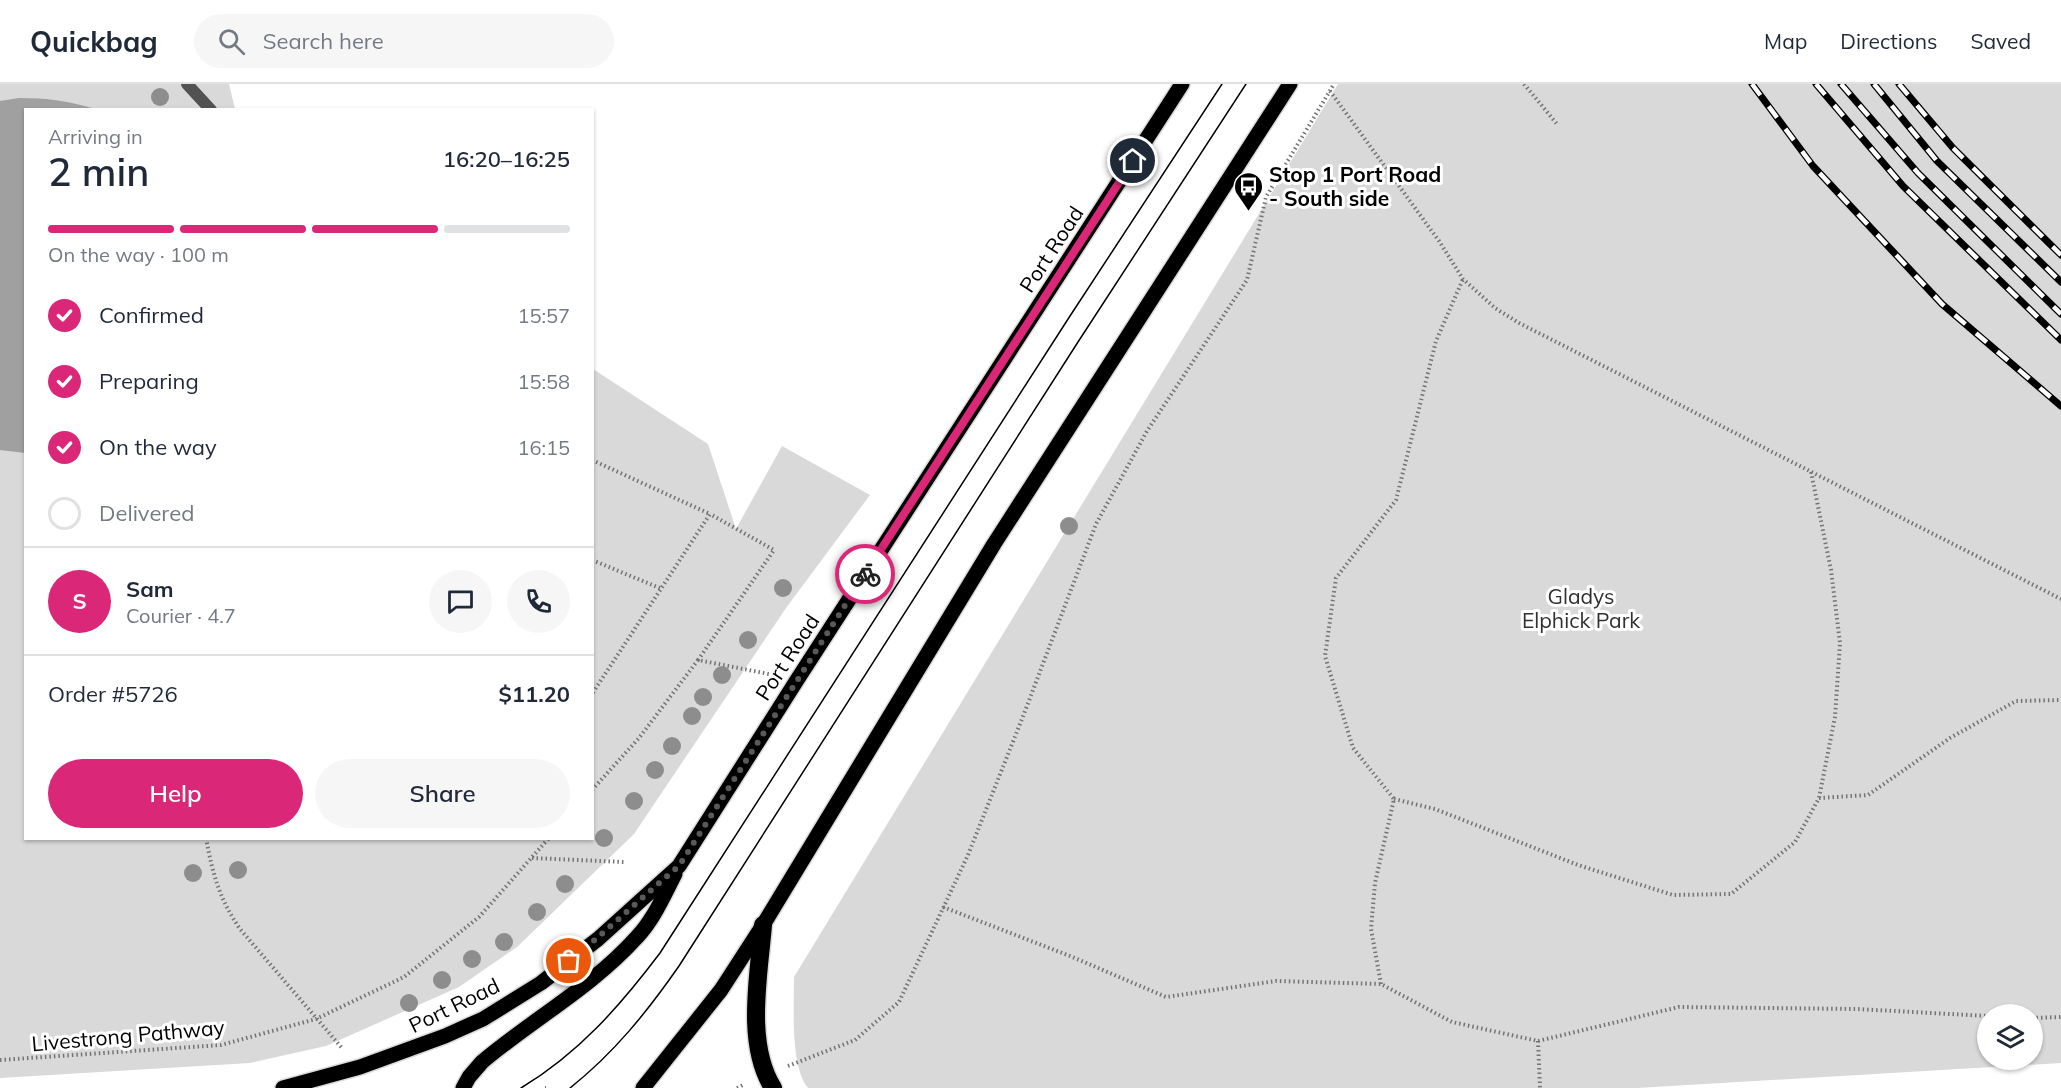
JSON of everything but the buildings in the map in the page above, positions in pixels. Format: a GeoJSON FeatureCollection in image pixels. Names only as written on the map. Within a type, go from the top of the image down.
{"type":"FeatureCollection","features":[{"type":"Feature","properties":{"kind":"highway"},"geometry":{"type":"LineString","coordinates":[[763,925],[757,1032],[759,1058],[765,1076],[773,1088]]}},
{"type":"Feature","properties":{"kind":"main road","name":"Port Road"},"geometry":{"type":"LineString","coordinates":[[283,1088],[360,1068],[483,1019],[541,983],[598,939],[679,866],[1182,84]]}},
{"type":"Feature","properties":{"kind":"main road"},"geometry":{"type":"LineString","coordinates":[[643,1088],[721,990],[763,925],[1000,534],[1290,84]]}},
{"type":"Feature","properties":{"kind":"main road"},"geometry":{"type":"LineString","coordinates":[[463,1088],[469,1077],[489,1056],[586,985],[638,936],[654,915],[679,866]]}},
{"type":"Feature","properties":{"kind":"lane"},"geometry":{"type":"LineString","coordinates":[[188,84],[209,108]]}},
{"type":"Feature","properties":{"kind":"path"},"geometry":{"type":"LineString","coordinates":[[783,1068],[855,1040],[898,1002],[972,845],[1096,524],[1147,431],[1247,280],[1266,197],[1334,84]]}},
{"type":"Feature","properties":{"kind":"path"},"geometry":{"type":"LineString","coordinates":[[1524,84],[1557,124]]}},
{"type":"Feature","properties":{"kind":"path"},"geometry":{"type":"LineString","coordinates":[[1330,91],[1439,241],[1463,279],[1496,308],[1519,323],[2061,599]]}},
{"type":"Feature","properties":{"kind":"path"},"geometry":{"type":"LineString","coordinates":[[1463,279],[1436,341],[1396,500],[1336,579],[1325,656],[1353,748],[1394,799],[1435,809],[1578,865],[1673,895],[1731,894],[1795,842],[1819,798],[1835,717],[1840,643],[1831,570],[1811,472]]}},
{"type":"Feature","properties":{"kind":"path"},"geometry":{"type":"LineString","coordinates":[[594,461],[710,514],[774,550],[698,660],[639,738],[594,788]]}},
{"type":"Feature","properties":{"kind":"path"},"geometry":{"type":"LineString","coordinates":[[594,691],[710,514]]}},
{"type":"Feature","properties":{"kind":"path"},"geometry":{"type":"LineString","coordinates":[[594,561],[662,589]]}},
{"type":"Feature","properties":{"kind":"path"},"geometry":{"type":"LineString","coordinates":[[698,660],[797,680]]}},
{"type":"Feature","properties":{"kind":"path"},"geometry":{"type":"LineString","coordinates":[[1819,798],[1868,795],[1950,738],[2016,701],[2061,699]]}},
{"type":"Feature","properties":{"kind":"path"},"geometry":{"type":"LineString","coordinates":[[1381,984],[1371,929],[1375,883],[1394,799]]}},
{"type":"Feature","properties":{"kind":"path"},"geometry":{"type":"LineString","coordinates":[[206,840],[221,900],[229,914],[240,930],[341,1046]]}},
{"type":"Feature","properties":{"kind":"path","name":"Livestrong Pathway"},"geometry":{"type":"LineString","coordinates":[[0,1060],[220,1045],[316,1019],[404,977],[479,917],[547,840]]}},
{"type":"Feature","properties":{"kind":"path"},"geometry":{"type":"LineString","coordinates":[[532,858],[624,862]]}},
{"type":"Feature","properties":{"kind":"path"},"geometry":{"type":"LineString","coordinates":[[943,907],[1070,956],[1166,997],[1276,981],[1381,984],[1452,1022],[1538,1041],[1679,1007],[1856,1009],[1977,1015]]}},
{"type":"Feature","properties":{"kind":"path"},"geometry":{"type":"LineString","coordinates":[[2043,1018],[2061,1017]]}},
{"type":"Feature","properties":{"kind":"path"},"geometry":{"type":"LineString","coordinates":[[1538,1041],[1540,1088]]}},
{"type":"Feature","properties":{"kind":"green space"},"geometry":{"type":"Polygon","coordinates":[[[0,84],[229,84],[235,108],[24,108],[24,840],[594,840],[594,370],[708,444],[736,529],[782,446],[870,495],[786,608],[634,834],[517,947],[459,987],[326,1046],[250,1063],[0,1078],[0,84]]]}},
{"type":"Feature","properties":{"kind":"green space","name":"Gladys Elphick Park"},"geometry":{"type":"Polygon","coordinates":[[[1338,84],[2061,84],[2061,1063],[2043,1064],[2043,1004],[1977,1004],[1977,1068],[1637,1088],[808,1088],[798,1065],[794,1019],[794,977],[1338,84]]]}},
{"type":"Feature","properties":{"kind":"shaded area"},"geometry":{"type":"Polygon","coordinates":[[[19,98],[39,99],[91,108],[24,108],[24,453],[0,450],[0,101],[19,98]]]}},
{"type":"Feature","properties":{"kind":"tram line"},"geometry":{"type":"LineString","coordinates":[[521,1088],[562,1060],[580,1044],[630,992],[660,953],[1222,84]]}},
{"type":"Feature","properties":{"kind":"tram line"},"geometry":{"type":"LineString","coordinates":[[570,1088],[601,1061],[629,1031],[679,966],[1078,342],[1246,84]]}},
{"type":"Feature","properties":{"kind":"railway"},"geometry":{"type":"LineString","coordinates":[[1752,84],[1813,166],[1942,304],[2061,406]]}},
{"type":"Feature","properties":{"kind":"railway"},"geometry":{"type":"LineString","coordinates":[[1816,84],[1903,186],[2061,340]]}},
{"type":"Feature","properties":{"kind":"railway"},"geometry":{"type":"LineString","coordinates":[[1841,84],[1918,173],[2061,314]]}},
{"type":"Feature","properties":{"kind":"railway"},"geometry":{"type":"LineString","coordinates":[[1874,84],[1937,161],[2061,282]]}},
{"type":"Feature","properties":{"kind":"railway"},"geometry":{"type":"LineString","coordinates":[[1899,84],[1953,148],[2061,255]]}},
{"type":"Feature","properties":{"kind":"way so far"},"geometry":{"type":"LineString","coordinates":[[569,961],[598,939],[679,866],[865,574]]}},
{"type":"Feature","properties":{"kind":"place","name":"Stop 1 Port Road - South side"},"geometry":{"type":"Point","coordinates":[1248,212]}},
{"type":"Feature","properties":{"kind":"route"},"geometry":{"type":"LineString","coordinates":[[865,574],[1133,161]]}}]}
